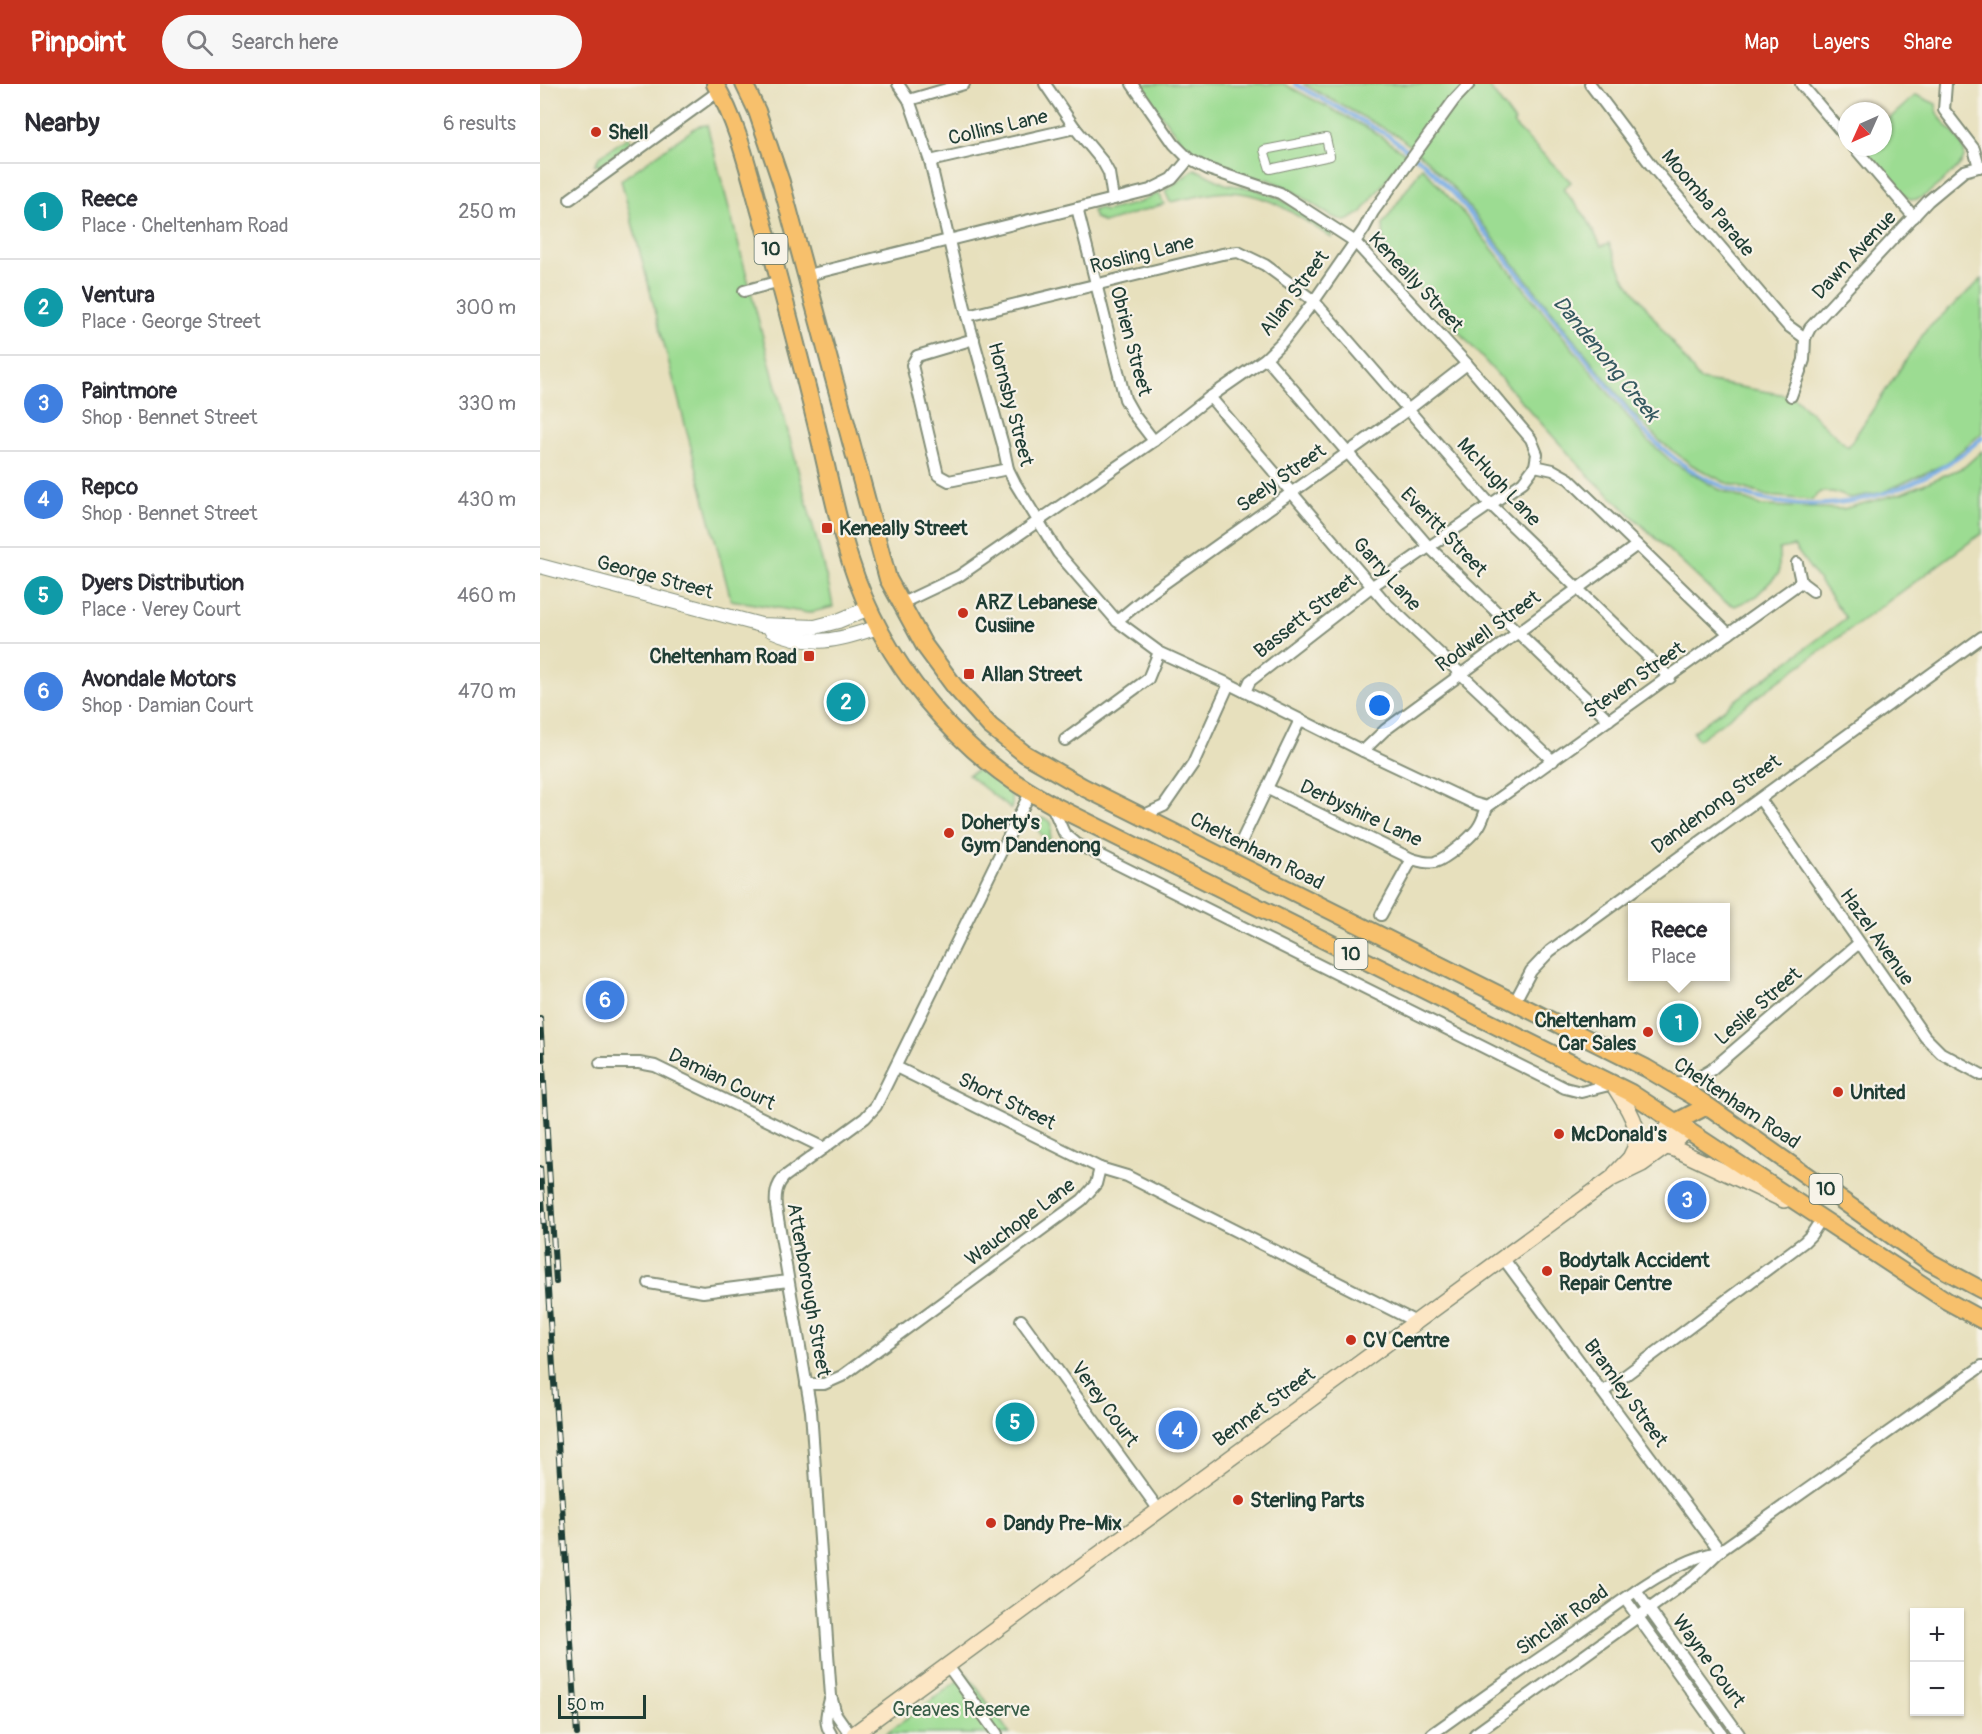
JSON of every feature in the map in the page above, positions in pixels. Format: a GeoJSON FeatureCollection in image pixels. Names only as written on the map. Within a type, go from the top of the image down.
{"type":"FeatureCollection","features":[{"type":"Feature","properties":{"kind":"main road","name":"Cheltenham Road"},"geometry":{"type":"LineString","coordinates":[[744,84],[757,111],[781,182],[808,275],[888,579],[930,654],[955,687],[990,726],[1026,754],[1083,787],[1673,1083],[1928,1261],[1982,1290]]}},
{"type":"Feature","properties":{"kind":"main road","name":"10"},"geometry":{"type":"LineString","coordinates":[[721,86],[738,134],[780,281],[845,544],[856,577],[878,627],[904,669],[941,717],[981,755],[1030,793],[1639,1098],[1939,1296],[1982,1320]]}},
{"type":"Feature","properties":{"kind":"main road"},"geometry":{"type":"LineString","coordinates":[[780,281],[808,275]]}},
{"type":"Feature","properties":{"kind":"main road"},"geometry":{"type":"LineString","coordinates":[[869,608],[900,604]]}},
{"type":"Feature","properties":{"kind":"main road"},"geometry":{"type":"LineString","coordinates":[[878,627],[900,604]]}},
{"type":"Feature","properties":{"kind":"main road","name":"Dandenong Street"},"geometry":{"type":"LineString","coordinates":[[1501,1029],[1514,1003]]}},
{"type":"Feature","properties":{"kind":"main road"},"geometry":{"type":"LineString","coordinates":[[1613,1084],[1638,1133],[1637,1146],[1631,1156]]}},
{"type":"Feature","properties":{"kind":"main road"},"geometry":{"type":"LineString","coordinates":[[1682,1126],[1707,1106]]}},
{"type":"Feature","properties":{"kind":"main road","name":"Bennet Street"},"geometry":{"type":"LineString","coordinates":[[854,1734],[1611,1179],[1642,1164],[1667,1147],[1682,1126]]}},
{"type":"Feature","properties":{"kind":"main road","name":"Bennet Street"},"geometry":{"type":"LineString","coordinates":[[1611,1179],[1631,1156],[1682,1126]]}},
{"type":"Feature","properties":{"kind":"main road"},"geometry":{"type":"LineString","coordinates":[[1667,1147],[1821,1217]]}},
{"type":"Feature","properties":{"kind":"street","name":"Hornsby Street"},"geometry":{"type":"LineString","coordinates":[[898,84],[909,100],[930,161],[967,316],[1008,469],[1058,552],[1117,621],[1160,652],[1363,751],[1473,803],[1487,807]]}},
{"type":"Feature","properties":{"kind":"street"},"geometry":{"type":"LineString","coordinates":[[909,100],[963,84]]}},
{"type":"Feature","properties":{"kind":"street"},"geometry":{"type":"LineString","coordinates":[[1045,84],[1075,128],[1103,162],[1109,173],[1113,199]]}},
{"type":"Feature","properties":{"kind":"street"},"geometry":{"type":"LineString","coordinates":[[808,275],[1146,192],[1162,185],[1172,179],[1189,159],[1174,144],[1132,84]]}},
{"type":"Feature","properties":{"kind":"street","name":"Allan Street"},"geometry":{"type":"LineString","coordinates":[[900,604],[959,576],[1154,441],[1210,397],[1266,358],[1283,341],[1314,301],[1373,212],[1444,113],[1469,84]]}},
{"type":"Feature","properties":{"kind":"street","name":"Moomba Parade"},"geometry":{"type":"LineString","coordinates":[[1590,84],[1671,188],[1788,325],[1805,338]]}},
{"type":"Feature","properties":{"kind":"street"},"geometry":{"type":"LineString","coordinates":[[1801,84],[1838,127]]}},
{"type":"Feature","properties":{"kind":"street"},"geometry":{"type":"LineString","coordinates":[[1946,84],[1944,110],[1974,149],[1981,167]]}},
{"type":"Feature","properties":{"kind":"street"},"geometry":{"type":"LineString","coordinates":[[570,199],[721,86]]}},
{"type":"Feature","properties":{"kind":"street","name":"Collins Lane"},"geometry":{"type":"LineString","coordinates":[[930,161],[1075,128]]}},
{"type":"Feature","properties":{"kind":"street"},"geometry":{"type":"LineString","coordinates":[[1326,138],[1330,156],[1270,169],[1264,150],[1326,138]]}},
{"type":"Feature","properties":{"kind":"street"},"geometry":{"type":"LineString","coordinates":[[1862,156],[1914,217]]}},
{"type":"Feature","properties":{"kind":"street","name":"Keneally Street"},"geometry":{"type":"LineString","coordinates":[[1189,159],[1208,169],[1280,194],[1354,241],[1467,364],[1531,439],[1537,454],[1535,466]]}},
{"type":"Feature","properties":{"kind":"street","name":"Dawn Avenue"},"geometry":{"type":"LineString","coordinates":[[1791,396],[1804,360],[1805,338],[1809,328],[1928,201],[1959,175],[1981,167]]}},
{"type":"Feature","properties":{"kind":"street","name":"Obrien Street"},"geometry":{"type":"LineString","coordinates":[[1077,208],[1125,399],[1154,441]]}},
{"type":"Feature","properties":{"kind":"street","name":"Rosling Lane"},"geometry":{"type":"LineString","coordinates":[[967,316],[1221,254],[1238,252],[1265,265],[1314,301]]}},
{"type":"Feature","properties":{"kind":"street"},"geometry":{"type":"LineString","coordinates":[[744,291],[780,281]]}},
{"type":"Feature","properties":{"kind":"street","name":"McHugh Lane"},"geometry":{"type":"LineString","coordinates":[[1314,301],[1490,504],[1670,678]]}},
{"type":"Feature","properties":{"kind":"street"},"geometry":{"type":"LineString","coordinates":[[974,339],[917,356],[912,365],[938,475],[949,481],[1008,469]]}},
{"type":"Feature","properties":{"kind":"street","name":"Everitt Street"},"geometry":{"type":"LineString","coordinates":[[1266,358],[1429,547],[1609,720]]}},
{"type":"Feature","properties":{"kind":"street","name":"Seely Street"},"geometry":{"type":"LineString","coordinates":[[1117,621],[1152,592],[1409,409],[1467,364]]}},
{"type":"Feature","properties":{"kind":"street","name":"Garry Lane"},"geometry":{"type":"LineString","coordinates":[[1210,397],[1386,603],[1553,761]]}},
{"type":"Feature","properties":{"kind":"street"},"geometry":{"type":"LineString","coordinates":[[1535,466],[1553,470],[1569,478],[1729,634]]}},
{"type":"Feature","properties":{"kind":"street","name":"Bassett Street"},"geometry":{"type":"LineString","coordinates":[[1245,692],[1250,681],[1371,587],[1523,482],[1535,466]]}},
{"type":"Feature","properties":{"kind":"street","name":"Rodwell Street"},"geometry":{"type":"LineString","coordinates":[[1363,751],[1385,730],[1637,545]]}},
{"type":"Feature","properties":{"kind":"street"},"geometry":{"type":"LineString","coordinates":[[1797,562],[1801,582],[1814,591]]}},
{"type":"Feature","properties":{"kind":"street","name":"George Street"},"geometry":{"type":"LineString","coordinates":[[540,566],[761,625],[801,641],[844,638],[878,627]]}},
{"type":"Feature","properties":{"kind":"street","name":"Steven Street"},"geometry":{"type":"LineString","coordinates":[[1487,807],[1801,582]]}},
{"type":"Feature","properties":{"kind":"street","name":"George Street"},"geometry":{"type":"LineString","coordinates":[[761,625],[815,627],[838,621],[869,608]]}},
{"type":"Feature","properties":{"kind":"street","name":"Dandenong Street"},"geometry":{"type":"LineString","coordinates":[[1514,1003],[1531,971],[1550,951],[1982,637]]}},
{"type":"Feature","properties":{"kind":"street"},"geometry":{"type":"LineString","coordinates":[[1065,740],[1148,679],[1160,652]]}},
{"type":"Feature","properties":{"kind":"street"},"geometry":{"type":"LineString","coordinates":[[1142,816],[1164,806],[1192,764],[1229,684]]}},
{"type":"Feature","properties":{"kind":"street","name":"Derbyshire Lane"},"geometry":{"type":"LineString","coordinates":[[1242,840],[1300,720]]}},
{"type":"Feature","properties":{"kind":"street","name":"Derbyshire Lane"},"geometry":{"type":"LineString","coordinates":[[1268,789],[1412,859],[1427,863],[1451,853],[1477,830],[1487,807]]}},
{"type":"Feature","properties":{"kind":"street","name":"Attenborough Street"},"geometry":{"type":"LineString","coordinates":[[850,1734],[836,1714],[831,1696],[811,1411],[776,1207],[776,1192],[784,1177],[871,1113],[897,1067],[1030,793]]}},
{"type":"Feature","properties":{"kind":"street","name":"Hazel Avenue"},"geometry":{"type":"LineString","coordinates":[[1760,799],[1925,1037],[1941,1053],[1982,1072]]}},
{"type":"Feature","properties":{"kind":"street"},"geometry":{"type":"LineString","coordinates":[[1051,804],[1064,833],[1077,844],[1565,1088],[1584,1092],[1613,1084]]}},
{"type":"Feature","properties":{"kind":"street"},"geometry":{"type":"LineString","coordinates":[[1381,915],[1412,859]]}},
{"type":"Feature","properties":{"kind":"street","name":"Leslie Street"},"geometry":{"type":"LineString","coordinates":[[1673,1083],[1692,1080],[1706,1073],[1859,943]]}},
{"type":"Feature","properties":{"kind":"street","name":"Damian Court"},"geometry":{"type":"LineString","coordinates":[[600,1063],[639,1063],[655,1066],[824,1148]]}},
{"type":"Feature","properties":{"kind":"street","name":"Short Street"},"geometry":{"type":"LineString","coordinates":[[897,1067],[1100,1168]]}},
{"type":"Feature","properties":{"kind":"street"},"geometry":{"type":"LineString","coordinates":[[1100,1168],[1127,1176],[1416,1322]]}},
{"type":"Feature","properties":{"kind":"street","name":"Wauchope Lane"},"geometry":{"type":"LineString","coordinates":[[806,1384],[824,1384],[842,1376],[1082,1200],[1096,1184],[1100,1168]]}},
{"type":"Feature","properties":{"kind":"street"},"geometry":{"type":"LineString","coordinates":[[1603,1392],[1803,1242],[1811,1235],[1821,1217]]}},
{"type":"Feature","properties":{"kind":"street","name":"Bramley Street"},"geometry":{"type":"LineString","coordinates":[[1503,1258],[1720,1551]]}},
{"type":"Feature","properties":{"kind":"street"},"geometry":{"type":"LineString","coordinates":[[649,1283],[703,1292],[788,1281]]}},
{"type":"Feature","properties":{"kind":"street","name":"Verey Court"},"geometry":{"type":"LineString","coordinates":[[1021,1320],[1159,1510]]}},
{"type":"Feature","properties":{"kind":"street","name":"Sinclair Road"},"geometry":{"type":"LineString","coordinates":[[1475,1734],[1696,1575],[1720,1551],[1982,1366]]}},
{"type":"Feature","properties":{"kind":"street","name":"Sinclair Road"},"geometry":{"type":"LineString","coordinates":[[1432,1734],[1636,1591],[1684,1561],[1720,1551]]}},
{"type":"Feature","properties":{"kind":"street","name":"Wayne Court"},"geometry":{"type":"LineString","coordinates":[[1636,1591],[1739,1734]]}},
{"type":"Feature","properties":{"kind":"street","name":"Wayne Court"},"geometry":{"type":"LineString","coordinates":[[1625,1599],[1722,1734]]}},
{"type":"Feature","properties":{"kind":"street"},"geometry":{"type":"LineString","coordinates":[[948,1666],[997,1734]]}},
{"type":"Feature","properties":{"kind":"street"},"geometry":{"type":"LineString","coordinates":[[1696,1697],[1707,1689]]}},
{"type":"Feature","properties":{"kind":"street","name":"Attenborough Street"},"geometry":{"type":"LineString","coordinates":[[831,1696],[826,1719],[827,1728],[831,1734]]}},
{"type":"Feature","properties":{"kind":"green space"},"geometry":{"type":"Polygon","coordinates":[[[1138,84],[1284,84],[1371,130],[1406,154],[1362,212],[1344,221],[1331,216],[1291,190],[1270,180],[1225,171],[1190,153],[1138,84]]]}},
{"type":"Feature","properties":{"kind":"green space"},"geometry":{"type":"Polygon","coordinates":[[[1303,84],[1487,84],[1515,122],[1513,124],[1571,182],[1563,189],[1586,217],[1601,246],[1609,243],[1623,276],[1700,380],[1791,396],[1848,447],[1926,330],[1982,279],[1982,433],[1945,464],[1883,492],[1850,498],[1833,492],[1820,492],[1811,500],[1768,496],[1724,482],[1692,465],[1661,442],[1632,412],[1456,191],[1427,160],[1398,136],[1303,84]]]}},
{"type":"Feature","properties":{"kind":"green space"},"geometry":{"type":"Polygon","coordinates":[[[1916,95],[1936,104],[1938,113],[1964,150],[1964,158],[1959,166],[1918,199],[1901,193],[1870,156],[1892,156],[1892,116],[1916,95]]]}},
{"type":"Feature","properties":{"kind":"green space"},"geometry":{"type":"Polygon","coordinates":[[[707,125],[830,591],[833,607],[808,613],[731,600],[621,180],[698,126],[707,125]]]}},
{"type":"Feature","properties":{"kind":"green space"},"geometry":{"type":"Polygon","coordinates":[[[627,138],[630,139],[629,144],[599,166],[594,165],[600,156],[627,138]]]}},
{"type":"Feature","properties":{"kind":"green space"},"geometry":{"type":"Polygon","coordinates":[[[1422,167],[1464,214],[1645,438],[1672,462],[1718,489],[1762,506],[1843,509],[1902,493],[1964,467],[1982,451],[1982,533],[1698,740],[1693,732],[1846,618],[1794,546],[1779,549],[1779,573],[1755,597],[1735,606],[1722,600],[1587,474],[1384,249],[1383,224],[1422,167]]]}},
{"type":"Feature","properties":{"kind":"green space"},"geometry":{"type":"Polygon","coordinates":[[[1195,169],[1225,184],[1255,189],[1278,198],[1332,231],[1332,238],[1292,212],[1248,194],[1216,193],[1170,202],[1165,191],[1195,169]]]}},
{"type":"Feature","properties":{"kind":"green space"},"geometry":{"type":"Polygon","coordinates":[[[1159,193],[1164,204],[1104,223],[1095,218],[1092,211],[1100,208],[1105,211],[1138,203],[1159,193]]]}},
{"type":"Feature","properties":{"kind":"green space"},"geometry":{"type":"Polygon","coordinates":[[[980,769],[1008,790],[1012,802],[1011,809],[968,775],[980,769]]]}},
{"type":"Feature","properties":{"kind":"green space"},"geometry":{"type":"Polygon","coordinates":[[[1038,818],[1051,822],[1049,842],[1032,823],[1032,820],[1038,818]]]}},
{"type":"Feature","properties":{"kind":"green space","name":"Greaves Reserve"},"geometry":{"type":"Polygon","coordinates":[[[967,1674],[1010,1734],[886,1734],[967,1674]]]}},
{"type":"Feature","properties":{"kind":"waterway","name":"Dandenong Creek"},"geometry":{"type":"LineString","coordinates":[[1295,84],[1389,136],[1424,163],[1455,195],[1644,431],[1678,461],[1715,483],[1754,497],[1794,504],[1834,503],[1874,496],[1912,483],[1948,463],[1982,438]]}},
{"type":"Feature","properties":{"kind":"railway"},"geometry":{"type":"LineString","coordinates":[[540,1018],[556,1282]]}},
{"type":"Feature","properties":{"kind":"railway"},"geometry":{"type":"LineString","coordinates":[[540,1168],[577,1734]]}},
{"type":"Feature","properties":{"kind":"place","name":"Shell"},"geometry":{"type":"Point","coordinates":[596,132]}},
{"type":"Feature","properties":{"kind":"place","name":"Keneally Street"},"geometry":{"type":"Point","coordinates":[827,528]}},
{"type":"Feature","properties":{"kind":"place","name":"ARZ Lebanese Cusiine"},"geometry":{"type":"Point","coordinates":[963,613]}},
{"type":"Feature","properties":{"kind":"place","name":"Cheltenham Road"},"geometry":{"type":"Point","coordinates":[809,656]}},
{"type":"Feature","properties":{"kind":"place","name":"Allan Street"},"geometry":{"type":"Point","coordinates":[969,674]}},
{"type":"Feature","properties":{"kind":"place","name":"Ventura"},"geometry":{"type":"Point","coordinates":[846,702]}},
{"type":"Feature","properties":{"kind":"place","name":"Doherty's Gym Dandenong"},"geometry":{"type":"Point","coordinates":[949,833]}},
{"type":"Feature","properties":{"kind":"place","name":"Avondale Motors"},"geometry":{"type":"Point","coordinates":[605,1000]}},
{"type":"Feature","properties":{"kind":"place","name":"Reece"},"geometry":{"type":"Point","coordinates":[1679,1023]}},
{"type":"Feature","properties":{"kind":"place","name":"Cheltenham Car Sales"},"geometry":{"type":"Point","coordinates":[1648,1032]}},
{"type":"Feature","properties":{"kind":"place","name":"United"},"geometry":{"type":"Point","coordinates":[1838,1092]}},
{"type":"Feature","properties":{"kind":"place","name":"McDonald's"},"geometry":{"type":"Point","coordinates":[1559,1134]}},
{"type":"Feature","properties":{"kind":"place","name":"Paintmore"},"geometry":{"type":"Point","coordinates":[1687,1200]}},
{"type":"Feature","properties":{"kind":"place","name":"Bodytalk Accident Repair Centre"},"geometry":{"type":"Point","coordinates":[1547,1271]}},
{"type":"Feature","properties":{"kind":"place","name":"CV Centre"},"geometry":{"type":"Point","coordinates":[1351,1340]}},
{"type":"Feature","properties":{"kind":"place","name":"Dyers Distribution"},"geometry":{"type":"Point","coordinates":[1015,1422]}},
{"type":"Feature","properties":{"kind":"place","name":"Repco"},"geometry":{"type":"Point","coordinates":[1178,1430]}},
{"type":"Feature","properties":{"kind":"place","name":"Sterling Parts"},"geometry":{"type":"Point","coordinates":[1238,1500]}},
{"type":"Feature","properties":{"kind":"place","name":"Dandy Pre-Mix"},"geometry":{"type":"Point","coordinates":[991,1523]}}]}
